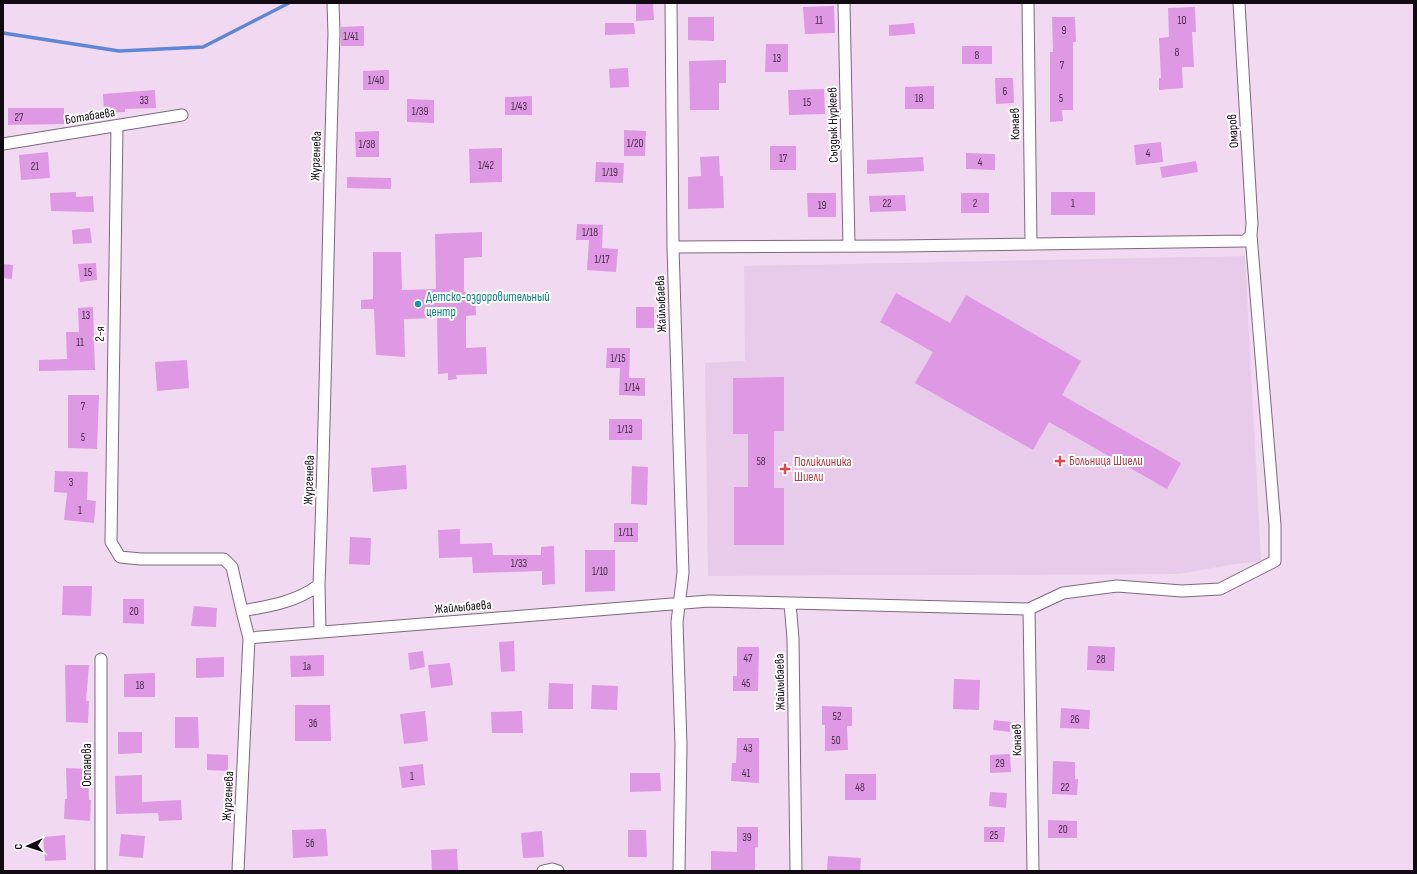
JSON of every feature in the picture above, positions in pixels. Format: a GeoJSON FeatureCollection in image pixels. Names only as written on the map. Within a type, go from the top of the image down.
{"type":"FeatureCollection","features":[{"type":"Feature","properties":{"kind":"street","name":"Жургенева"},"geometry":{"type":"LineString","coordinates":[[320,632],[318,585],[325,423],[328,222],[334,34],[333,3]]}},
{"type":"Feature","properties":{"kind":"street","name":"Жайлыбаева"},"geometry":{"type":"LineString","coordinates":[[671,3],[673,247],[683,573],[679,603]]}},
{"type":"Feature","properties":{"kind":"street","name":"Сыздык Нуркеев"},"geometry":{"type":"LineString","coordinates":[[844,3],[850,246]]}},
{"type":"Feature","properties":{"kind":"street","name":"Конаев"},"geometry":{"type":"LineString","coordinates":[[1028,3],[1031,244]]}},
{"type":"Feature","properties":{"kind":"street","name":"Омаров"},"geometry":{"type":"LineString","coordinates":[[1029,609],[1063,593],[1116,586],[1182,591],[1220,589],[1275,561],[1275,525],[1252,235],[1239,3]]}},
{"type":"Feature","properties":{"kind":"street","name":"Ботабаева"},"geometry":{"type":"LineString","coordinates":[[3,144],[182,115]]}},
{"type":"Feature","properties":{"kind":"street","name":"2-я"},"geometry":{"type":"LineString","coordinates":[[111,542],[117,126]]}},
{"type":"Feature","properties":{"kind":"street"},"geometry":{"type":"LineString","coordinates":[[673,247],[1232,242],[1245,241],[1252,235]]}},
{"type":"Feature","properties":{"kind":"street","name":"Жургенева"},"geometry":{"type":"LineString","coordinates":[[111,542],[120,556],[140,559],[224,559],[232,567],[249,638],[238,871]]}},
{"type":"Feature","properties":{"kind":"street"},"geometry":{"type":"LineString","coordinates":[[242,611],[292,600],[318,585]]}},
{"type":"Feature","properties":{"kind":"street","name":"Жайлыбаева"},"geometry":{"type":"LineString","coordinates":[[249,638],[709,601],[790,603],[793,639],[796,871]]}},
{"type":"Feature","properties":{"kind":"street"},"geometry":{"type":"LineString","coordinates":[[679,603],[677,622],[681,745],[679,871]]}},
{"type":"Feature","properties":{"kind":"street"},"geometry":{"type":"LineString","coordinates":[[790,603],[1029,609]]}},
{"type":"Feature","properties":{"kind":"street","name":"Конаев"},"geometry":{"type":"LineString","coordinates":[[1029,609],[1033,871]]}},
{"type":"Feature","properties":{"kind":"street","name":"Оспанова"},"geometry":{"type":"LineString","coordinates":[[101,659],[101,871]]}},
{"type":"Feature","properties":{"kind":"street"},"geometry":{"type":"LineString","coordinates":[[543,871],[552,869],[558,871]]}},
{"type":"Feature","properties":{"kind":"shaded area","name":"Больница Шиели"},"geometry":{"type":"Polygon","coordinates":[[[1245,256],[1261,561],[1179,574],[708,576],[705,363],[745,361],[744,266],[1245,256]]]}},
{"type":"Feature","properties":{"kind":"building"},"geometry":{"type":"Polygon","coordinates":[[[653,3],[654,20],[636,21],[636,4],[653,3]]]}},
{"type":"Feature","properties":{"kind":"building"},"geometry":{"type":"Polygon","coordinates":[[[834,6],[835,33],[805,34],[803,7],[834,6]]]}},
{"type":"Feature","properties":{"kind":"building"},"geometry":{"type":"Polygon","coordinates":[[[1195,7],[1196,32],[1192,32],[1194,67],[1182,67],[1183,88],[1159,90],[1159,78],[1161,78],[1159,38],[1169,37],[1168,8],[1195,7]]]}},
{"type":"Feature","properties":{"kind":"building"},"geometry":{"type":"Polygon","coordinates":[[[688,17],[714,17],[714,41],[688,40],[688,17]]]}},
{"type":"Feature","properties":{"kind":"building"},"geometry":{"type":"Polygon","coordinates":[[[1052,17],[1075,17],[1076,42],[1073,42],[1073,110],[1062,110],[1063,121],[1050,122],[1050,52],[1053,52],[1052,17]]]}},
{"type":"Feature","properties":{"kind":"building"},"geometry":{"type":"Polygon","coordinates":[[[605,23],[634,23],[635,34],[605,35],[605,23]]]}},
{"type":"Feature","properties":{"kind":"building"},"geometry":{"type":"Polygon","coordinates":[[[914,23],[915,34],[889,36],[889,25],[914,23]]]}},
{"type":"Feature","properties":{"kind":"building"},"geometry":{"type":"Polygon","coordinates":[[[364,26],[364,46],[341,46],[341,27],[364,26]]]}},
{"type":"Feature","properties":{"kind":"building"},"geometry":{"type":"Polygon","coordinates":[[[766,44],[788,44],[788,72],[765,72],[766,44]]]}},
{"type":"Feature","properties":{"kind":"building"},"geometry":{"type":"Polygon","coordinates":[[[962,46],[992,46],[992,64],[962,64],[962,46]]]}},
{"type":"Feature","properties":{"kind":"building"},"geometry":{"type":"Polygon","coordinates":[[[726,60],[726,83],[719,83],[719,110],[690,110],[689,61],[726,60]]]}},
{"type":"Feature","properties":{"kind":"building"},"geometry":{"type":"Polygon","coordinates":[[[628,68],[629,87],[610,88],[609,69],[628,68]]]}},
{"type":"Feature","properties":{"kind":"building"},"geometry":{"type":"Polygon","coordinates":[[[389,70],[389,90],[363,90],[363,71],[389,70]]]}},
{"type":"Feature","properties":{"kind":"building"},"geometry":{"type":"Polygon","coordinates":[[[995,78],[1013,78],[1014,103],[996,104],[995,78]]]}},
{"type":"Feature","properties":{"kind":"building"},"geometry":{"type":"Polygon","coordinates":[[[934,86],[934,109],[905,109],[905,87],[934,86]]]}},
{"type":"Feature","properties":{"kind":"building"},"geometry":{"type":"Polygon","coordinates":[[[824,89],[825,114],[789,115],[788,90],[824,89]]]}},
{"type":"Feature","properties":{"kind":"building"},"geometry":{"type":"Polygon","coordinates":[[[155,90],[156,108],[125,109],[125,112],[104,113],[103,94],[155,90]]]}},
{"type":"Feature","properties":{"kind":"building"},"geometry":{"type":"Polygon","coordinates":[[[532,96],[532,115],[505,115],[505,97],[532,96]]]}},
{"type":"Feature","properties":{"kind":"building"},"geometry":{"type":"Polygon","coordinates":[[[407,99],[434,100],[434,123],[407,122],[407,99]]]}},
{"type":"Feature","properties":{"kind":"building"},"geometry":{"type":"Polygon","coordinates":[[[8,108],[64,108],[64,124],[8,125],[8,108]]]}},
{"type":"Feature","properties":{"kind":"building"},"geometry":{"type":"Polygon","coordinates":[[[624,130],[646,131],[645,156],[624,156],[624,130]]]}},
{"type":"Feature","properties":{"kind":"building"},"geometry":{"type":"Polygon","coordinates":[[[379,131],[379,157],[356,157],[355,132],[379,131]]]}},
{"type":"Feature","properties":{"kind":"building"},"geometry":{"type":"Polygon","coordinates":[[[1161,142],[1163,162],[1136,165],[1134,145],[1161,142]]]}},
{"type":"Feature","properties":{"kind":"building"},"geometry":{"type":"Polygon","coordinates":[[[770,146],[796,146],[796,170],[770,170],[770,146]]]}},
{"type":"Feature","properties":{"kind":"building"},"geometry":{"type":"Polygon","coordinates":[[[502,148],[502,182],[470,183],[469,149],[502,148]]]}},
{"type":"Feature","properties":{"kind":"building"},"geometry":{"type":"Polygon","coordinates":[[[48,152],[50,178],[21,180],[19,155],[48,152]]]}},
{"type":"Feature","properties":{"kind":"building"},"geometry":{"type":"Polygon","coordinates":[[[966,153],[995,154],[995,170],[966,169],[966,153]]]}},
{"type":"Feature","properties":{"kind":"building"},"geometry":{"type":"Polygon","coordinates":[[[719,156],[720,176],[723,176],[724,208],[688,209],[688,177],[701,176],[700,157],[719,156]]]}},
{"type":"Feature","properties":{"kind":"building"},"geometry":{"type":"Polygon","coordinates":[[[923,157],[924,171],[867,174],[867,160],[923,157]]]}},
{"type":"Feature","properties":{"kind":"building"},"geometry":{"type":"Polygon","coordinates":[[[1196,161],[1198,172],[1162,178],[1160,167],[1196,161]]]}},
{"type":"Feature","properties":{"kind":"building"},"geometry":{"type":"Polygon","coordinates":[[[596,162],[624,163],[623,183],[595,182],[596,162]]]}},
{"type":"Feature","properties":{"kind":"building"},"geometry":{"type":"Polygon","coordinates":[[[347,177],[391,178],[391,189],[347,188],[347,177]]]}},
{"type":"Feature","properties":{"kind":"building"},"geometry":{"type":"Polygon","coordinates":[[[76,192],[76,197],[93,196],[94,212],[51,211],[50,193],[76,192]]]}},
{"type":"Feature","properties":{"kind":"building"},"geometry":{"type":"Polygon","coordinates":[[[1051,192],[1095,192],[1095,215],[1051,215],[1051,192]]]}},
{"type":"Feature","properties":{"kind":"building"},"geometry":{"type":"Polygon","coordinates":[[[807,193],[836,193],[836,217],[808,217],[807,193]]]}},
{"type":"Feature","properties":{"kind":"building"},"geometry":{"type":"Polygon","coordinates":[[[961,193],[989,193],[989,213],[961,213],[961,193]]]}},
{"type":"Feature","properties":{"kind":"building"},"geometry":{"type":"Polygon","coordinates":[[[905,195],[906,211],[870,212],[869,196],[905,195]]]}},
{"type":"Feature","properties":{"kind":"building"},"geometry":{"type":"Polygon","coordinates":[[[577,224],[603,225],[602,248],[618,249],[616,272],[587,270],[589,240],[576,240],[577,224]]]}},
{"type":"Feature","properties":{"kind":"building"},"geometry":{"type":"Polygon","coordinates":[[[90,228],[92,243],[73,244],[72,230],[90,228]]]}},
{"type":"Feature","properties":{"kind":"building","name":"Детско-оздоровительный центр"},"geometry":{"type":"Polygon","coordinates":[[[482,232],[482,257],[464,258],[464,292],[475,292],[476,315],[466,316],[466,348],[486,347],[487,374],[456,375],[457,379],[448,380],[448,373],[438,374],[437,318],[404,319],[405,357],[376,355],[374,309],[361,309],[361,300],[373,299],[373,252],[401,252],[402,290],[436,289],[435,234],[482,232]]]}},
{"type":"Feature","properties":{"kind":"building"},"geometry":{"type":"Polygon","coordinates":[[[96,263],[97,280],[80,282],[78,264],[96,263]]]}},
{"type":"Feature","properties":{"kind":"building"},"geometry":{"type":"Polygon","coordinates":[[[3,264],[13,265],[12,279],[3,278],[3,264]]]}},
{"type":"Feature","properties":{"kind":"building","name":"Больница Шиели"},"geometry":{"type":"Polygon","coordinates":[[[896,293],[950,323],[966,295],[1081,361],[1062,395],[1181,463],[1167,489],[1049,422],[1033,450],[915,383],[933,352],[880,322],[896,293]]]}},
{"type":"Feature","properties":{"kind":"building"},"geometry":{"type":"Polygon","coordinates":[[[93,307],[95,370],[39,371],[39,360],[67,359],[66,332],[79,332],[78,308],[93,307]]]}},
{"type":"Feature","properties":{"kind":"building"},"geometry":{"type":"Polygon","coordinates":[[[636,307],[654,307],[654,328],[636,328],[636,307]]]}},
{"type":"Feature","properties":{"kind":"building"},"geometry":{"type":"Polygon","coordinates":[[[607,348],[630,348],[629,378],[645,378],[645,396],[619,395],[620,368],[606,368],[607,348]]]}},
{"type":"Feature","properties":{"kind":"building"},"geometry":{"type":"Polygon","coordinates":[[[187,360],[189,388],[157,391],[155,362],[187,360]]]}},
{"type":"Feature","properties":{"kind":"building","name":"Поликлиника Шиели"},"geometry":{"type":"Polygon","coordinates":[[[784,377],[784,431],[774,431],[774,488],[784,488],[784,545],[734,545],[734,487],[748,487],[748,434],[733,434],[733,378],[784,377]]]}},
{"type":"Feature","properties":{"kind":"building"},"geometry":{"type":"Polygon","coordinates":[[[68,395],[99,395],[97,449],[68,448],[68,395]]]}},
{"type":"Feature","properties":{"kind":"building"},"geometry":{"type":"Polygon","coordinates":[[[609,419],[642,419],[642,440],[609,440],[609,419]]]}},
{"type":"Feature","properties":{"kind":"building"},"geometry":{"type":"Polygon","coordinates":[[[406,465],[407,489],[373,492],[371,468],[406,465]]]}},
{"type":"Feature","properties":{"kind":"building"},"geometry":{"type":"Polygon","coordinates":[[[632,466],[648,467],[647,505],[631,504],[632,466]]]}},
{"type":"Feature","properties":{"kind":"building"},"geometry":{"type":"Polygon","coordinates":[[[55,471],[88,472],[87,500],[96,501],[94,523],[64,520],[67,493],[54,492],[55,471]]]}},
{"type":"Feature","properties":{"kind":"building"},"geometry":{"type":"Polygon","coordinates":[[[614,523],[638,523],[638,542],[614,542],[614,523]]]}},
{"type":"Feature","properties":{"kind":"building"},"geometry":{"type":"Polygon","coordinates":[[[460,529],[460,544],[492,543],[493,555],[541,555],[541,547],[554,546],[555,584],[542,585],[542,571],[473,573],[472,557],[439,558],[438,530],[460,529]]]}},
{"type":"Feature","properties":{"kind":"building"},"geometry":{"type":"Polygon","coordinates":[[[350,537],[371,538],[370,565],[349,564],[350,537]]]}},
{"type":"Feature","properties":{"kind":"building"},"geometry":{"type":"Polygon","coordinates":[[[585,550],[615,550],[615,591],[585,592],[585,550]]]}},
{"type":"Feature","properties":{"kind":"building"},"geometry":{"type":"Polygon","coordinates":[[[63,586],[92,586],[91,616],[62,615],[63,586]]]}},
{"type":"Feature","properties":{"kind":"building"},"geometry":{"type":"Polygon","coordinates":[[[123,599],[144,599],[144,624],[123,623],[123,599]]]}},
{"type":"Feature","properties":{"kind":"building"},"geometry":{"type":"Polygon","coordinates":[[[194,606],[217,608],[216,627],[191,626],[194,606]]]}},
{"type":"Feature","properties":{"kind":"building"},"geometry":{"type":"Polygon","coordinates":[[[514,641],[515,671],[501,672],[499,642],[514,641]]]}},
{"type":"Feature","properties":{"kind":"building"},"geometry":{"type":"Polygon","coordinates":[[[1088,646],[1115,647],[1114,671],[1087,670],[1088,646]]]}},
{"type":"Feature","properties":{"kind":"building"},"geometry":{"type":"Polygon","coordinates":[[[737,647],[759,647],[758,691],[733,691],[733,676],[737,676],[737,647]]]}},
{"type":"Feature","properties":{"kind":"building"},"geometry":{"type":"Polygon","coordinates":[[[423,651],[425,667],[410,670],[408,653],[423,651]]]}},
{"type":"Feature","properties":{"kind":"building"},"geometry":{"type":"Polygon","coordinates":[[[324,655],[324,676],[291,677],[290,656],[324,655]]]}},
{"type":"Feature","properties":{"kind":"building"},"geometry":{"type":"Polygon","coordinates":[[[224,657],[224,677],[196,678],[196,658],[224,657]]]}},
{"type":"Feature","properties":{"kind":"building"},"geometry":{"type":"Polygon","coordinates":[[[450,663],[453,685],[431,688],[428,665],[450,663]]]}},
{"type":"Feature","properties":{"kind":"building"},"geometry":{"type":"Polygon","coordinates":[[[65,665],[89,665],[86,701],[89,701],[88,723],[66,722],[65,665]]]}},
{"type":"Feature","properties":{"kind":"building"},"geometry":{"type":"Polygon","coordinates":[[[155,673],[155,697],[124,697],[124,674],[155,673]]]}},
{"type":"Feature","properties":{"kind":"building"},"geometry":{"type":"Polygon","coordinates":[[[954,679],[980,680],[979,710],[953,709],[954,679]]]}},
{"type":"Feature","properties":{"kind":"building"},"geometry":{"type":"Polygon","coordinates":[[[549,683],[573,684],[573,709],[548,709],[549,683]]]}},
{"type":"Feature","properties":{"kind":"building"},"geometry":{"type":"Polygon","coordinates":[[[592,685],[618,686],[617,710],[591,709],[592,685]]]}},
{"type":"Feature","properties":{"kind":"building"},"geometry":{"type":"Polygon","coordinates":[[[295,705],[330,705],[331,741],[295,741],[295,705]]]}},
{"type":"Feature","properties":{"kind":"building"},"geometry":{"type":"Polygon","coordinates":[[[822,706],[852,707],[852,726],[847,726],[848,750],[825,751],[825,725],[822,725],[822,706]]]}},
{"type":"Feature","properties":{"kind":"building"},"geometry":{"type":"Polygon","coordinates":[[[1061,708],[1090,710],[1089,729],[1060,728],[1061,708]]]}},
{"type":"Feature","properties":{"kind":"building"},"geometry":{"type":"Polygon","coordinates":[[[425,711],[428,741],[404,744],[400,714],[425,711]]]}},
{"type":"Feature","properties":{"kind":"building"},"geometry":{"type":"Polygon","coordinates":[[[522,711],[523,733],[492,733],[491,712],[522,711]]]}},
{"type":"Feature","properties":{"kind":"building"},"geometry":{"type":"Polygon","coordinates":[[[175,717],[198,717],[199,748],[175,748],[175,717]]]}},
{"type":"Feature","properties":{"kind":"building"},"geometry":{"type":"Polygon","coordinates":[[[994,720],[1011,722],[1010,732],[993,730],[994,720]]]}},
{"type":"Feature","properties":{"kind":"building"},"geometry":{"type":"Polygon","coordinates":[[[118,732],[142,732],[142,753],[118,754],[118,732]]]}},
{"type":"Feature","properties":{"kind":"building"},"geometry":{"type":"Polygon","coordinates":[[[737,738],[759,738],[759,783],[731,781],[732,763],[736,763],[737,738]]]}},
{"type":"Feature","properties":{"kind":"building"},"geometry":{"type":"Polygon","coordinates":[[[207,754],[228,755],[228,771],[207,770],[207,754]]]}},
{"type":"Feature","properties":{"kind":"building"},"geometry":{"type":"Polygon","coordinates":[[[1010,754],[1011,772],[990,773],[990,755],[1010,754]]]}},
{"type":"Feature","properties":{"kind":"building"},"geometry":{"type":"Polygon","coordinates":[[[1053,761],[1075,762],[1075,779],[1078,779],[1077,795],[1052,794],[1053,761]]]}},
{"type":"Feature","properties":{"kind":"building"},"geometry":{"type":"Polygon","coordinates":[[[423,764],[425,785],[402,788],[399,767],[423,764]]]}},
{"type":"Feature","properties":{"kind":"building"},"geometry":{"type":"Polygon","coordinates":[[[66,768],[88,769],[89,800],[91,800],[90,821],[64,819],[65,799],[67,799],[66,768]]]}},
{"type":"Feature","properties":{"kind":"building"},"geometry":{"type":"Polygon","coordinates":[[[630,773],[660,773],[661,791],[630,792],[630,773]]]}},
{"type":"Feature","properties":{"kind":"building"},"geometry":{"type":"Polygon","coordinates":[[[845,774],[876,774],[876,800],[845,800],[845,774]]]}},
{"type":"Feature","properties":{"kind":"building"},"geometry":{"type":"Polygon","coordinates":[[[142,775],[142,802],[181,800],[182,820],[159,821],[158,813],[116,814],[115,776],[142,775]]]}},
{"type":"Feature","properties":{"kind":"building"},"geometry":{"type":"Polygon","coordinates":[[[990,792],[1007,793],[1006,808],[989,806],[990,792]]]}},
{"type":"Feature","properties":{"kind":"building"},"geometry":{"type":"Polygon","coordinates":[[[1048,820],[1077,821],[1077,838],[1048,838],[1048,820]]]}},
{"type":"Feature","properties":{"kind":"building"},"geometry":{"type":"Polygon","coordinates":[[[737,827],[758,827],[758,847],[755,847],[755,871],[711,871],[711,851],[737,852],[737,827]]]}},
{"type":"Feature","properties":{"kind":"building"},"geometry":{"type":"Polygon","coordinates":[[[984,827],[1005,827],[1004,842],[984,842],[984,827]]]}},
{"type":"Feature","properties":{"kind":"building"},"geometry":{"type":"Polygon","coordinates":[[[326,829],[328,856],[293,858],[292,830],[326,829]]]}},
{"type":"Feature","properties":{"kind":"building"},"geometry":{"type":"Polygon","coordinates":[[[628,830],[646,830],[647,857],[628,857],[628,830]]]}},
{"type":"Feature","properties":{"kind":"building"},"geometry":{"type":"Polygon","coordinates":[[[542,831],[544,857],[523,858],[521,833],[542,831]]]}},
{"type":"Feature","properties":{"kind":"building"},"geometry":{"type":"Polygon","coordinates":[[[121,834],[145,836],[143,858],[119,856],[121,834]]]}},
{"type":"Feature","properties":{"kind":"building"},"geometry":{"type":"Polygon","coordinates":[[[65,835],[66,860],[45,861],[43,837],[65,835]]]}},
{"type":"Feature","properties":{"kind":"building"},"geometry":{"type":"Polygon","coordinates":[[[457,849],[458,871],[432,871],[431,850],[457,849]]]}},
{"type":"Feature","properties":{"kind":"building"},"geometry":{"type":"Polygon","coordinates":[[[828,856],[861,858],[860,871],[827,871],[828,856]]]}},
{"type":"Feature","properties":{"kind":"waterway"},"geometry":{"type":"LineString","coordinates":[[3,33],[119,51],[203,47],[289,3]]}},
{"type":"Feature","properties":{"kind":"place","name":"Детско-оздоровительный центр"},"geometry":{"type":"Point","coordinates":[418,304]}},
{"type":"Feature","properties":{"kind":"place","name":"Больница Шиели"},"geometry":{"type":"Point","coordinates":[1060,461]}},
{"type":"Feature","properties":{"kind":"place","name":"Поликлиника Шиели"},"geometry":{"type":"Point","coordinates":[785,469]}}]}
